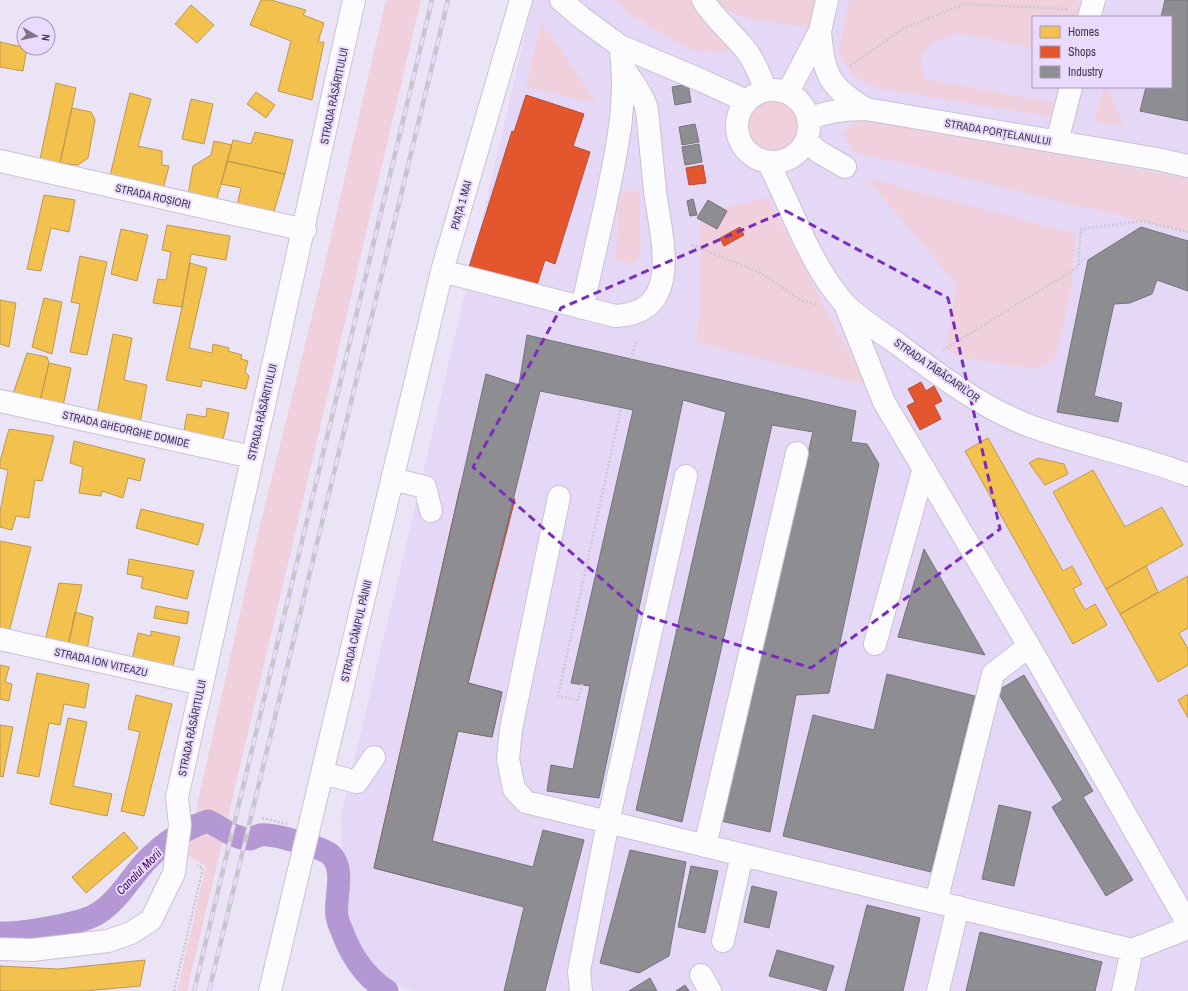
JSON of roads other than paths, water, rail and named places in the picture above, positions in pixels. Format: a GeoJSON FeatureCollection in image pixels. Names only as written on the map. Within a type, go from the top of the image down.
{"type":"FeatureCollection","features":[{"type":"Feature","properties":{"kind":"street","name":"STRADA RĂSĂRITULUI"},"geometry":{"type":"LineString","coordinates":[[0,949],[40,949],[108,940],[131,933],[151,920],[176,864],[180,825],[177,798],[252,457],[305,230],[354,0]]}},
{"type":"Feature","properties":{"kind":"street","name":"PIAȚA 1 MAI"},"geometry":{"type":"LineString","coordinates":[[442,272],[521,0]]}},
{"type":"Feature","properties":{"kind":"street"},"geometry":{"type":"LineString","coordinates":[[442,272],[615,316],[625,316],[636,312],[652,300],[663,279],[665,250],[658,215],[645,106],[621,56],[561,0]]}},
{"type":"Feature","properties":{"kind":"street"},"geometry":{"type":"LineString","coordinates":[[703,0],[709,9],[747,52],[760,76],[765,90]]}},
{"type":"Feature","properties":{"kind":"street"},"geometry":{"type":"LineString","coordinates":[[788,92],[820,31],[828,0]]}},
{"type":"Feature","properties":{"kind":"street"},"geometry":{"type":"LineString","coordinates":[[820,31],[825,63],[830,79],[840,93],[866,109]]}},
{"type":"Feature","properties":{"kind":"street"},"geometry":{"type":"LineString","coordinates":[[582,308],[614,167],[621,124],[621,56]]}},
{"type":"Feature","properties":{"kind":"street"},"geometry":{"type":"LineString","coordinates":[[621,56],[703,81],[746,101]]}},
{"type":"Feature","properties":{"kind":"street"},"geometry":{"type":"LineString","coordinates":[[1056,142],[1071,88]]}},
{"type":"Feature","properties":{"kind":"street"},"geometry":{"type":"LineString","coordinates":[[765,90],[788,92],[805,108],[809,119],[809,130],[806,141],[799,151],[790,158],[780,162],[768,162],[757,159],[748,153],[741,144],[737,133],[736,122],[739,111],[746,101],[755,94],[765,90]]}},
{"type":"Feature","properties":{"kind":"street","name":"STRADA PORȚELANULUI"},"geometry":{"type":"LineString","coordinates":[[809,119],[822,113],[835,110],[866,109],[1188,166]]}},
{"type":"Feature","properties":{"kind":"street"},"geometry":{"type":"LineString","coordinates":[[806,141],[819,152],[845,167]]}},
{"type":"Feature","properties":{"kind":"street","name":"STRADA ROȘIORI"},"geometry":{"type":"LineString","coordinates":[[0,162],[305,230]]}},
{"type":"Feature","properties":{"kind":"street","name":"STRADA TĂBĂCARILOR"},"geometry":{"type":"LineString","coordinates":[[768,162],[807,248],[847,309],[929,367],[990,407],[1028,425],[1063,437],[1162,465],[1188,475]]}},
{"type":"Feature","properties":{"kind":"street","name":"STRADA CÂMPUL PÂINII"},"geometry":{"type":"LineString","coordinates":[[270,991],[442,272]]}},
{"type":"Feature","properties":{"kind":"street"},"geometry":{"type":"LineString","coordinates":[[847,309],[884,402],[1029,646],[1188,924]]}},
{"type":"Feature","properties":{"kind":"street","name":"STRADA GHEORGHE DOMIDE"},"geometry":{"type":"LineString","coordinates":[[0,401],[252,457]]}},
{"type":"Feature","properties":{"kind":"street"},"geometry":{"type":"LineString","coordinates":[[705,846],[797,453]]}},
{"type":"Feature","properties":{"kind":"street"},"geometry":{"type":"LineString","coordinates":[[875,644],[924,468]]}},
{"type":"Feature","properties":{"kind":"street"},"geometry":{"type":"LineString","coordinates":[[581,991],[579,971],[608,822],[686,476]]}},
{"type":"Feature","properties":{"kind":"street"},"geometry":{"type":"LineString","coordinates":[[392,479],[425,487],[431,511]]}},
{"type":"Feature","properties":{"kind":"street"},"geometry":{"type":"LineString","coordinates":[[559,497],[511,729],[508,759],[514,788],[526,802],[1132,950],[1188,928]]}},
{"type":"Feature","properties":{"kind":"street","name":"STRADA ION VITEAZU"},"geometry":{"type":"LineString","coordinates":[[0,639],[202,684]]}},
{"type":"Feature","properties":{"kind":"street"},"geometry":{"type":"LineString","coordinates":[[936,902],[993,674],[1029,646]]}},
{"type":"Feature","properties":{"kind":"street"},"geometry":{"type":"LineString","coordinates":[[322,773],[357,782],[374,757]]}},
{"type":"Feature","properties":{"kind":"street"},"geometry":{"type":"LineString","coordinates":[[723,941],[742,854]]}},
{"type":"Feature","properties":{"kind":"street"},"geometry":{"type":"LineString","coordinates":[[938,991],[958,907]]}},
{"type":"Feature","properties":{"kind":"street"},"geometry":{"type":"LineString","coordinates":[[1123,991],[1132,950]]}},
{"type":"Feature","properties":{"kind":"waterway","name":"Canalul Morii"},"geometry":{"type":"LineString","coordinates":[[0,933],[49,928],[76,922],[95,915],[117,897],[147,860],[161,848],[184,832],[208,821],[239,837],[250,839],[261,835],[276,836],[309,845],[331,855],[338,868],[339,876],[336,909],[340,926],[359,965],[372,979],[387,991]]}},
{"type":"Feature","properties":{"kind":"railway"},"geometry":{"type":"LineString","coordinates":[[194,991],[432,0]]}},
{"type":"Feature","properties":{"kind":"railway"},"geometry":{"type":"LineString","coordinates":[[209,991],[448,0]]}}]}
